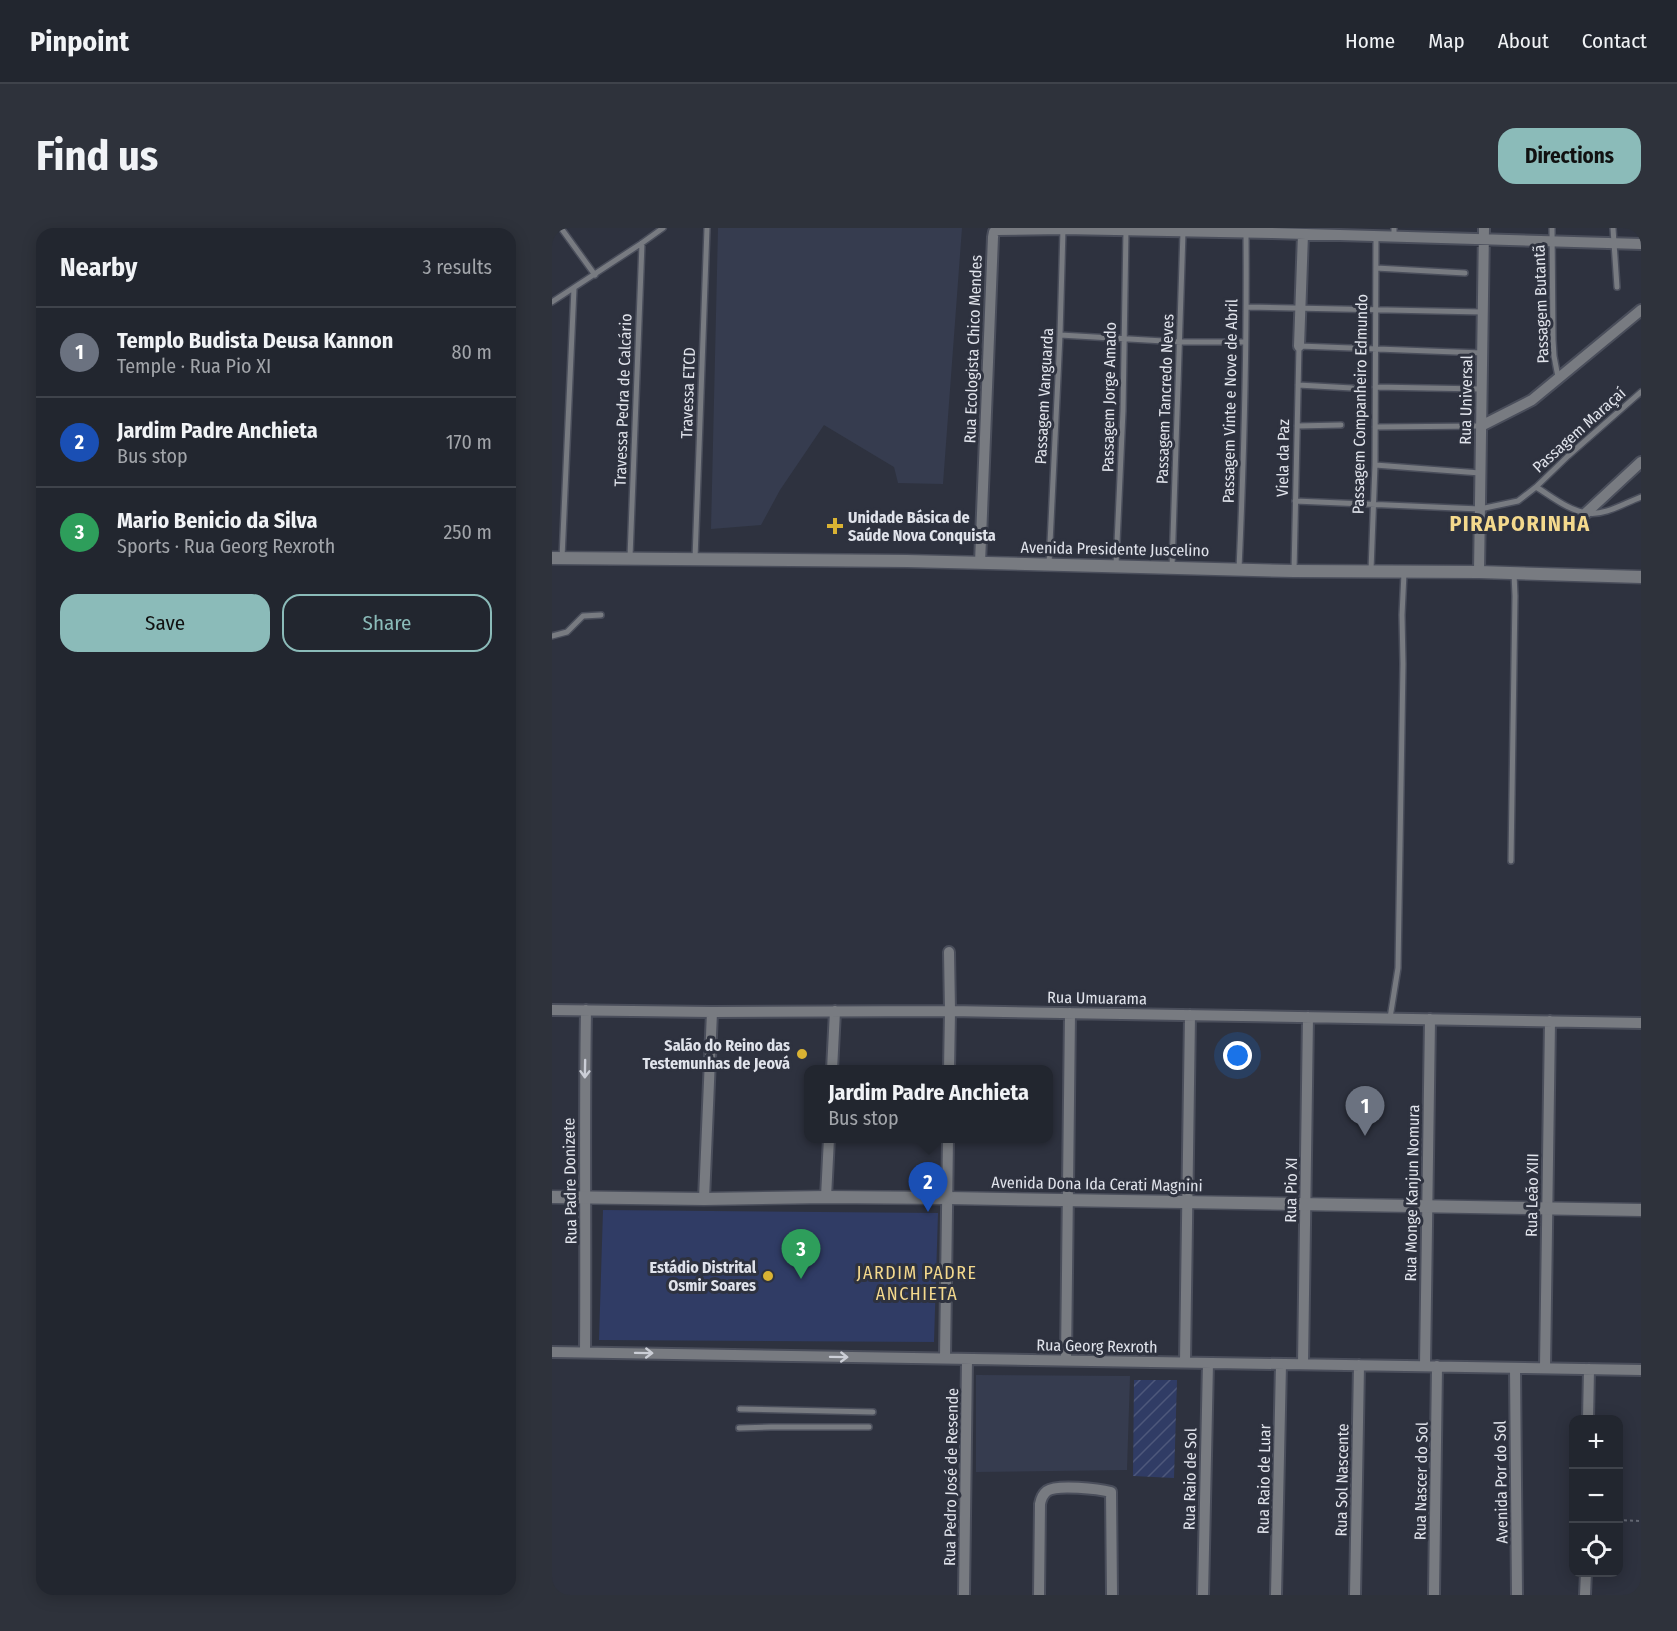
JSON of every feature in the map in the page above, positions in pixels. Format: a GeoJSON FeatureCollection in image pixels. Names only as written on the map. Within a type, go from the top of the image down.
{"type":"FeatureCollection","features":[{"type":"Feature","properties":{"kind":"street","name":"Rua Universal"},"geometry":{"type":"LineString","coordinates":[[1479,572],[1484,228]]}},
{"type":"Feature","properties":{"kind":"street","name":"Rua Ecologista Chico Mendes"},"geometry":{"type":"LineString","coordinates":[[980,563],[993,237],[997,230],[1246,233],[1273,231],[1303,234],[1345,232],[1376,237],[1394,233],[1484,240],[1641,244]]}},
{"type":"Feature","properties":{"kind":"street"},"geometry":{"type":"LineString","coordinates":[[1299,346],[1303,234]]}},
{"type":"Feature","properties":{"kind":"street"},"geometry":{"type":"LineString","coordinates":[[1481,426],[1532,400],[1641,310]]}},
{"type":"Feature","properties":{"kind":"street"},"geometry":{"type":"LineString","coordinates":[[1586,513],[1641,462]]}},
{"type":"Feature","properties":{"kind":"street","name":"Avenida Presidente Juscelino"},"geometry":{"type":"LineString","coordinates":[[557,558],[1049,564],[1641,577]]}},
{"type":"Feature","properties":{"kind":"street"},"geometry":{"type":"LineString","coordinates":[[949,952],[950,1065]]}},
{"type":"Feature","properties":{"kind":"street","name":"Rua Umuarama"},"geometry":{"type":"LineString","coordinates":[[552,1010],[950,1011],[1641,1023]]}},
{"type":"Feature","properties":{"kind":"street","name":"Rua Padre Donizete"},"geometry":{"type":"LineString","coordinates":[[585,1352],[586,1010]]}},
{"type":"Feature","properties":{"kind":"street"},"geometry":{"type":"LineString","coordinates":[[832,1065],[835,1011]]}},
{"type":"Feature","properties":{"kind":"street"},"geometry":{"type":"LineString","coordinates":[[704,1199],[712,1012]]}},
{"type":"Feature","properties":{"kind":"street"},"geometry":{"type":"LineString","coordinates":[[1066,1360],[1070,1013]]}},
{"type":"Feature","properties":{"kind":"street"},"geometry":{"type":"LineString","coordinates":[[1185,1362],[1190,1015]]}},
{"type":"Feature","properties":{"kind":"street","name":"Rua Pio XI"},"geometry":{"type":"LineString","coordinates":[[1303,1364],[1308,1017]]}},
{"type":"Feature","properties":{"kind":"street","name":"Rua Monge Kanjun Nomura"},"geometry":{"type":"LineString","coordinates":[[1425,1366],[1430,1019]]}},
{"type":"Feature","properties":{"kind":"street","name":"Rua Leão XIII"},"geometry":{"type":"LineString","coordinates":[[1545,1368],[1550,1021]]}},
{"type":"Feature","properties":{"kind":"street"},"geometry":{"type":"LineString","coordinates":[[825,1197],[829,1143]]}},
{"type":"Feature","properties":{"kind":"street"},"geometry":{"type":"LineString","coordinates":[[945,1359],[948,1143]]}},
{"type":"Feature","properties":{"kind":"street","name":"Avenida Dona Ida Cerati Magnini"},"geometry":{"type":"LineString","coordinates":[[552,1197],[948,1198],[1641,1210]]}},
{"type":"Feature","properties":{"kind":"street","name":"Rua Georg Rexroth"},"geometry":{"type":"LineString","coordinates":[[552,1352],[1641,1370]]}},
{"type":"Feature","properties":{"kind":"street","name":"Rua Pedro José de Resende"},"geometry":{"type":"LineString","coordinates":[[964,1595],[967,1359]]}},
{"type":"Feature","properties":{"kind":"street","name":"Rua Raio de Sol"},"geometry":{"type":"LineString","coordinates":[[1203,1595],[1208,1363]]}},
{"type":"Feature","properties":{"kind":"street","name":"Rua Raio de Luar"},"geometry":{"type":"LineString","coordinates":[[1276,1595],[1281,1364]]}},
{"type":"Feature","properties":{"kind":"street","name":"Rua Sol Nascente"},"geometry":{"type":"LineString","coordinates":[[1355,1595],[1359,1365]]}},
{"type":"Feature","properties":{"kind":"street","name":"Rua Nascer do Sol"},"geometry":{"type":"LineString","coordinates":[[1434,1595],[1437,1366]]}},
{"type":"Feature","properties":{"kind":"street","name":"Avenida Por do Sol"},"geometry":{"type":"LineString","coordinates":[[1515,1368],[1517,1595]]}},
{"type":"Feature","properties":{"kind":"street"},"geometry":{"type":"LineString","coordinates":[[1588,1415],[1589,1369]]}},
{"type":"Feature","properties":{"kind":"street"},"geometry":{"type":"LineString","coordinates":[[1038,1595],[1040,1504],[1047,1491],[1054,1488],[1102,1489],[1111,1492],[1112,1595]]}},
{"type":"Feature","properties":{"kind":"street"},"geometry":{"type":"LineString","coordinates":[[1585,1595],[1586,1577]]}},
{"type":"Feature","properties":{"kind":"lane"},"geometry":{"type":"LineString","coordinates":[[561,228],[595,274]]}},
{"type":"Feature","properties":{"kind":"lane"},"geometry":{"type":"LineString","coordinates":[[552,302],[663,228]]}},
{"type":"Feature","properties":{"kind":"lane","name":"Travessa ETCD"},"geometry":{"type":"LineString","coordinates":[[695,559],[707,228]]}},
{"type":"Feature","properties":{"kind":"lane","name":"Passagem Butantã"},"geometry":{"type":"LineString","coordinates":[[1552,228],[1553,340],[1559,379]]}},
{"type":"Feature","properties":{"kind":"lane"},"geometry":{"type":"LineString","coordinates":[[1613,228],[1617,287]]}},
{"type":"Feature","properties":{"kind":"lane","name":"Passagem Vanguarda"},"geometry":{"type":"LineString","coordinates":[[1049,564],[1063,229]]}},
{"type":"Feature","properties":{"kind":"lane","name":"Passagem Jorge Amado"},"geometry":{"type":"LineString","coordinates":[[1116,566],[1123,411],[1126,230]]}},
{"type":"Feature","properties":{"kind":"lane","name":"Passagem Tancredo Neves"},"geometry":{"type":"LineString","coordinates":[[1172,567],[1183,232]]}},
{"type":"Feature","properties":{"kind":"lane","name":"Passagem Vinte e Nove de Abril"},"geometry":{"type":"LineString","coordinates":[[1239,569],[1244,460],[1246,233]]}},
{"type":"Feature","properties":{"kind":"lane","name":"Passagem Companheiro Edmundo"},"geometry":{"type":"LineString","coordinates":[[1371,570],[1375,465],[1376,237]]}},
{"type":"Feature","properties":{"kind":"lane","name":"Travessa Pedra de Calcário"},"geometry":{"type":"LineString","coordinates":[[630,559],[642,243]]}},
{"type":"Feature","properties":{"kind":"lane"},"geometry":{"type":"LineString","coordinates":[[1376,268],[1466,273]]}},
{"type":"Feature","properties":{"kind":"lane"},"geometry":{"type":"LineString","coordinates":[[557,558],[574,288]]}},
{"type":"Feature","properties":{"kind":"lane"},"geometry":{"type":"LineString","coordinates":[[1247,307],[1483,312]]}},
{"type":"Feature","properties":{"kind":"lane"},"geometry":{"type":"LineString","coordinates":[[1060,335],[1124,340],[1245,342]]}},
{"type":"Feature","properties":{"kind":"lane"},"geometry":{"type":"LineString","coordinates":[[1299,346],[1482,353]]}},
{"type":"Feature","properties":{"kind":"lane","name":"Viela da Paz"},"geometry":{"type":"LineString","coordinates":[[1294,571],[1299,346]]}},
{"type":"Feature","properties":{"kind":"lane"},"geometry":{"type":"LineString","coordinates":[[1298,385],[1352,388]]}},
{"type":"Feature","properties":{"kind":"lane"},"geometry":{"type":"LineString","coordinates":[[1375,387],[1482,389]]}},
{"type":"Feature","properties":{"kind":"lane","name":"Passagem Maraçaí"},"geometry":{"type":"LineString","coordinates":[[1296,501],[1480,509],[1518,501],[1641,392]]}},
{"type":"Feature","properties":{"kind":"lane"},"geometry":{"type":"LineString","coordinates":[[1297,426],[1341,425]]}},
{"type":"Feature","properties":{"kind":"lane"},"geometry":{"type":"LineString","coordinates":[[1375,427],[1481,426]]}},
{"type":"Feature","properties":{"kind":"lane"},"geometry":{"type":"LineString","coordinates":[[1375,465],[1480,473]]}},
{"type":"Feature","properties":{"kind":"lane"},"geometry":{"type":"LineString","coordinates":[[1536,487],[1571,508],[1586,513],[1597,513],[1641,497]]}},
{"type":"Feature","properties":{"kind":"lane"},"geometry":{"type":"LineString","coordinates":[[1390,1018],[1398,968],[1404,571]]}},
{"type":"Feature","properties":{"kind":"lane"},"geometry":{"type":"LineString","coordinates":[[1511,861],[1514,573]]}},
{"type":"Feature","properties":{"kind":"lane"},"geometry":{"type":"LineString","coordinates":[[552,636],[567,632],[583,616],[602,615]]}},
{"type":"Feature","properties":{"kind":"lane"},"geometry":{"type":"LineString","coordinates":[[740,1409],[873,1412]]}},
{"type":"Feature","properties":{"kind":"lane"},"geometry":{"type":"LineString","coordinates":[[740,1428],[869,1427]]}},
{"type":"Feature","properties":{"kind":"path"},"geometry":{"type":"LineString","coordinates":[[1623,1520],[1641,1521]]}},
{"type":"Feature","properties":{"kind":"shaded area"},"geometry":{"type":"Polygon","coordinates":[[[718,228],[962,228],[943,484],[898,483],[894,467],[824,425],[780,490],[761,525],[711,529],[718,228]]]}},
{"type":"Feature","properties":{"kind":"shaded area","name":"Estádio Distrital Osmir Soares"},"geometry":{"type":"Polygon","coordinates":[[[603,1210],[938,1213],[934,1342],[599,1340],[603,1210]]]}},
{"type":"Feature","properties":{"kind":"shaded area"},"geometry":{"type":"Polygon","coordinates":[[[976,1375],[1130,1376],[1127,1470],[976,1472],[976,1375]]]}},
{"type":"Feature","properties":{"kind":"shaded area"},"geometry":{"type":"Polygon","coordinates":[[[1134,1380],[1177,1380],[1174,1478],[1133,1476],[1134,1380]]]}},
{"type":"Feature","properties":{"kind":"place","name":"Unidade Básica de Saúde Nova Conquista"},"geometry":{"type":"Point","coordinates":[835,526]}},
{"type":"Feature","properties":{"kind":"place","name":"Salão do Reino das Testemunhas de Jeová"},"geometry":{"type":"Point","coordinates":[802,1054]}},
{"type":"Feature","properties":{"kind":"place","name":"Templo Budista Deusa Kannon"},"geometry":{"type":"Point","coordinates":[1365,1136]}},
{"type":"Feature","properties":{"kind":"place","name":"Jardim Padre Anchieta"},"geometry":{"type":"Point","coordinates":[928,1212]}},
{"type":"Feature","properties":{"kind":"place","name":"Estádio Distrital Osmir Soares"},"geometry":{"type":"Point","coordinates":[768,1276]}},
{"type":"Feature","properties":{"kind":"place","name":"Mario Benicio da Silva"},"geometry":{"type":"Point","coordinates":[801,1279]}},
{"type":"Feature","properties":{"kind":"district","name":"PIRAPORINHA"},"geometry":{"type":"Point","coordinates":[1520,523]}},
{"type":"Feature","properties":{"kind":"district","name":"JARDIM PADRE ANCHIETA"},"geometry":{"type":"Point","coordinates":[917,1283]}}]}
